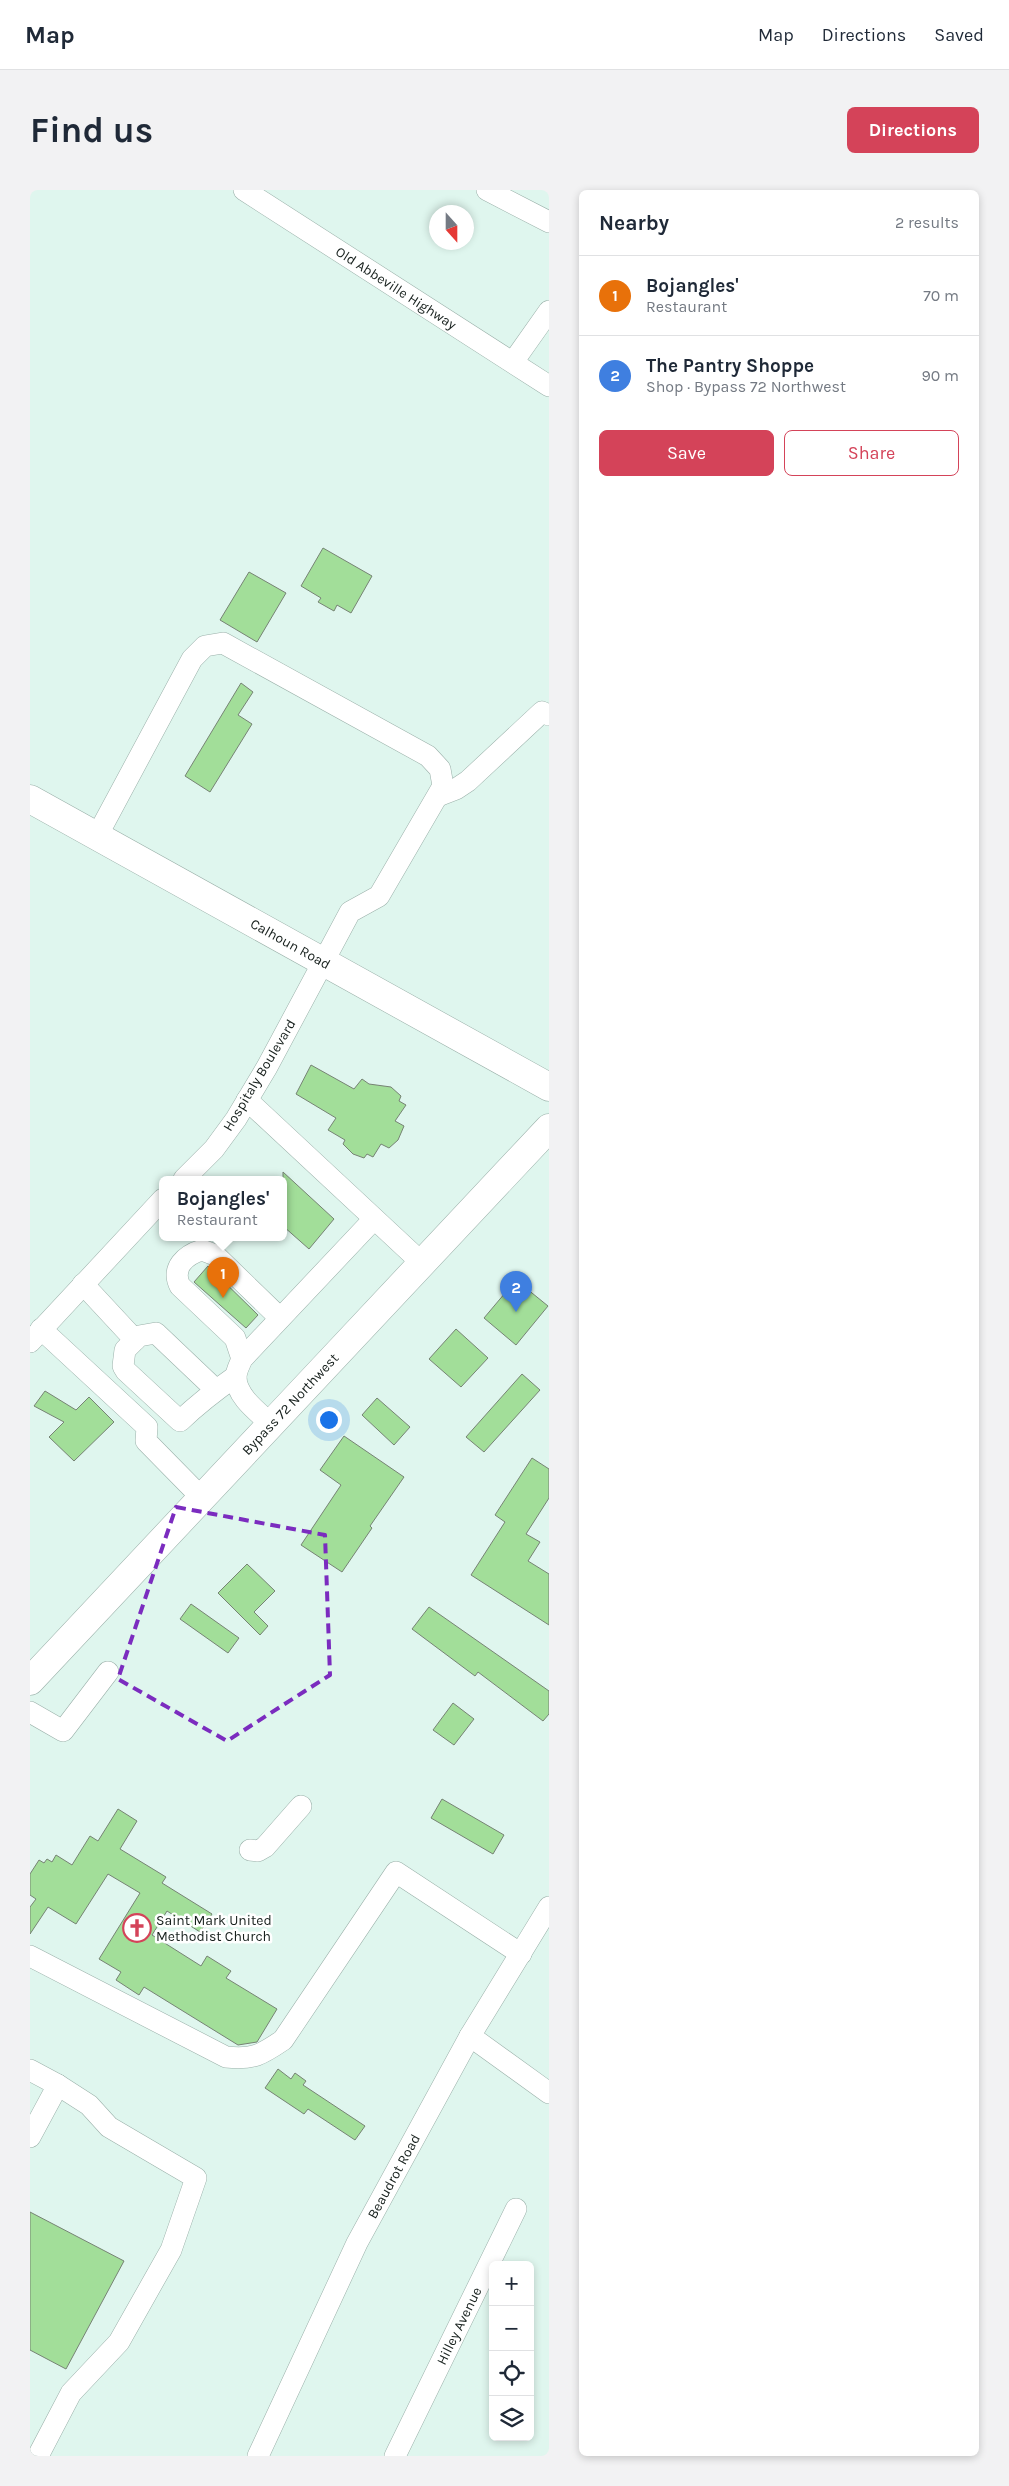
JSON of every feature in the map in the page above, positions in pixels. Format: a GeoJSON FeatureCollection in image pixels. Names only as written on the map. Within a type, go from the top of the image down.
{"type":"FeatureCollection","features":[{"type":"Feature","properties":{"kind":"main road","name":"Calhoun Road"},"geometry":{"type":"LineString","coordinates":[[30,800],[549,1087]]}},
{"type":"Feature","properties":{"kind":"main road","name":"Bypass 72 Northwest"},"geometry":{"type":"LineString","coordinates":[[30,1681],[549,1128]]}},
{"type":"Feature","properties":{"kind":"street","name":"Old Abbeville Highway"},"geometry":{"type":"LineString","coordinates":[[244,190],[549,386]]}},
{"type":"Feature","properties":{"kind":"street"},"geometry":{"type":"LineString","coordinates":[[487,190],[549,222]]}},
{"type":"Feature","properties":{"kind":"street"},"geometry":{"type":"LineString","coordinates":[[513,362],[549,311]]}},
{"type":"Feature","properties":{"kind":"street"},"geometry":{"type":"LineString","coordinates":[[96,836],[192,659],[206,646],[223,643],[428,756],[440,769],[443,786],[438,796]]}},
{"type":"Feature","properties":{"kind":"street"},"geometry":{"type":"LineString","coordinates":[[438,796],[456,789],[468,781],[542,712],[549,715]]}},
{"type":"Feature","properties":{"kind":"street","name":"Hospitaly Boulevard"},"geometry":{"type":"LineString","coordinates":[[187,1176],[214,1149],[247,1100],[350,912],[379,896],[438,796]]}},
{"type":"Feature","properties":{"kind":"street"},"geometry":{"type":"LineString","coordinates":[[247,1100],[422,1263]]}},
{"type":"Feature","properties":{"kind":"street"},"geometry":{"type":"LineString","coordinates":[[159,1203],[36,1335],[147,1427],[146,1441],[201,1498]]}},
{"type":"Feature","properties":{"kind":"street"},"geometry":{"type":"LineString","coordinates":[[216,1390],[156,1333],[146,1334],[135,1340],[125,1350],[122,1358],[126,1371],[180,1421],[216,1390],[239,1367],[280,1318],[374,1218]]}},
{"type":"Feature","properties":{"kind":"street"},"geometry":{"type":"LineString","coordinates":[[271,1424],[243,1396],[237,1387],[239,1367],[235,1338],[180,1286],[177,1279],[177,1270],[187,1257],[202,1250],[215,1255],[280,1318]]}},
{"type":"Feature","properties":{"kind":"street"},"geometry":{"type":"LineString","coordinates":[[83,1284],[135,1340]]}},
{"type":"Feature","properties":{"kind":"street"},"geometry":{"type":"LineString","coordinates":[[30,1712],[63,1730],[108,1672]]}},
{"type":"Feature","properties":{"kind":"street"},"geometry":{"type":"LineString","coordinates":[[250,1850],[258,1851],[266,1847],[301,1806]]}},
{"type":"Feature","properties":{"kind":"street"},"geometry":{"type":"LineString","coordinates":[[30,1956],[226,2057],[245,2060],[264,2054],[283,2040],[396,1872],[522,1954]]}},
{"type":"Feature","properties":{"kind":"street","name":"Beaudrot Road"},"geometry":{"type":"LineString","coordinates":[[258,2456],[357,2242],[470,2036],[522,1954],[549,1907]]}},
{"type":"Feature","properties":{"kind":"street"},"geometry":{"type":"LineString","coordinates":[[470,2036],[549,2093]]}},
{"type":"Feature","properties":{"kind":"street"},"geometry":{"type":"LineString","coordinates":[[30,2070],[89,2105],[109,2127],[196,2178],[171,2250],[119,2342],[71,2393],[38,2456]]}},
{"type":"Feature","properties":{"kind":"street"},"geometry":{"type":"LineString","coordinates":[[30,2137],[58,2085]]}},
{"type":"Feature","properties":{"kind":"street","name":"Hilley Avenue"},"geometry":{"type":"LineString","coordinates":[[398,2449],[516,2209]]}},
{"type":"Feature","properties":{"kind":"highlighted area"},"geometry":{"type":"Polygon","coordinates":[[[176,1507],[325,1535],[330,1675],[227,1741],[118,1679],[176,1507]]]}},
{"type":"Feature","properties":{"kind":"building"},"geometry":{"type":"Polygon","coordinates":[[[323,548],[372,576],[351,613],[337,605],[334,611],[318,602],[321,598],[301,586],[323,548]]]}},
{"type":"Feature","properties":{"kind":"building"},"geometry":{"type":"Polygon","coordinates":[[[249,572],[286,593],[257,642],[220,620],[249,572]]]}},
{"type":"Feature","properties":{"kind":"building"},"geometry":{"type":"Polygon","coordinates":[[[241,683],[253,692],[238,715],[252,724],[210,792],[185,776],[241,683]]]}},
{"type":"Feature","properties":{"kind":"building"},"geometry":{"type":"Polygon","coordinates":[[[311,1065],[354,1089],[362,1079],[369,1084],[391,1087],[401,1096],[399,1101],[406,1105],[395,1121],[404,1126],[398,1140],[389,1148],[381,1144],[373,1157],[367,1154],[364,1158],[353,1154],[343,1144],[345,1140],[328,1130],[336,1118],[296,1094],[311,1065]]]}},
{"type":"Feature","properties":{"kind":"building"},"geometry":{"type":"Polygon","coordinates":[[[283,1172],[334,1219],[309,1249],[287,1230],[287,1176],[283,1176],[283,1172]]]}},
{"type":"Feature","properties":{"kind":"building"},"geometry":{"type":"Polygon","coordinates":[[[208,1266],[258,1315],[246,1328],[194,1282],[208,1266]]]}},
{"type":"Feature","properties":{"kind":"building"},"geometry":{"type":"Polygon","coordinates":[[[516,1280],[548,1306],[516,1345],[484,1318],[516,1280]]]}},
{"type":"Feature","properties":{"kind":"building"},"geometry":{"type":"Polygon","coordinates":[[[456,1329],[488,1358],[461,1387],[429,1359],[456,1329]]]}},
{"type":"Feature","properties":{"kind":"building"},"geometry":{"type":"Polygon","coordinates":[[[522,1374],[540,1390],[484,1452],[466,1437],[522,1374]]]}},
{"type":"Feature","properties":{"kind":"building"},"geometry":{"type":"Polygon","coordinates":[[[45,1391],[76,1410],[89,1397],[114,1422],[74,1461],[49,1437],[64,1422],[34,1406],[45,1391]]]}},
{"type":"Feature","properties":{"kind":"building"},"geometry":{"type":"Polygon","coordinates":[[[377,1398],[410,1427],[394,1445],[362,1415],[377,1398]]]}},
{"type":"Feature","properties":{"kind":"building"},"geometry":{"type":"Polygon","coordinates":[[[344,1436],[404,1477],[370,1526],[372,1528],[342,1572],[301,1545],[341,1485],[320,1470],[344,1436]]]}},
{"type":"Feature","properties":{"kind":"building"},"geometry":{"type":"Polygon","coordinates":[[[532,1458],[549,1469],[549,1498],[526,1534],[540,1542],[528,1561],[549,1574],[549,1625],[471,1575],[505,1522],[495,1515],[532,1458]]]}},
{"type":"Feature","properties":{"kind":"building"},"geometry":{"type":"Polygon","coordinates":[[[247,1564],[275,1591],[254,1612],[268,1626],[260,1635],[218,1593],[247,1564]]]}},
{"type":"Feature","properties":{"kind":"building"},"geometry":{"type":"Polygon","coordinates":[[[191,1604],[239,1638],[228,1653],[180,1619],[191,1604]]]}},
{"type":"Feature","properties":{"kind":"building"},"geometry":{"type":"Polygon","coordinates":[[[429,1607],[549,1691],[549,1714],[543,1721],[478,1672],[475,1676],[412,1629],[429,1607]]]}},
{"type":"Feature","properties":{"kind":"building"},"geometry":{"type":"Polygon","coordinates":[[[453,1703],[474,1719],[454,1745],[433,1730],[453,1703]]]}},
{"type":"Feature","properties":{"kind":"building"},"geometry":{"type":"Polygon","coordinates":[[[442,1799],[504,1835],[493,1854],[431,1818],[442,1799]]]}},
{"type":"Feature","properties":{"kind":"building","name":"Saint Mark United Methodist Church"},"geometry":{"type":"Polygon","coordinates":[[[118,1809],[137,1821],[120,1849],[166,1877],[162,1883],[212,1914],[200,1932],[167,1911],[152,1935],[201,1966],[207,1956],[231,1971],[226,1978],[277,2009],[257,2042],[238,2045],[144,1987],[139,1995],[116,1980],[121,1972],[99,1959],[140,1893],[108,1874],[76,1924],[48,1907],[30,1934],[30,1907],[36,1899],[30,1895],[30,1874],[39,1860],[44,1863],[47,1859],[52,1862],[56,1855],[72,1865],[90,1836],[98,1841],[118,1809]]]}},
{"type":"Feature","properties":{"kind":"building"},"geometry":{"type":"Polygon","coordinates":[[[278,2069],[291,2079],[295,2073],[306,2081],[303,2085],[365,2126],[355,2140],[308,2109],[304,2114],[265,2088],[278,2069]]]}},
{"type":"Feature","properties":{"kind":"building"},"geometry":{"type":"Polygon","coordinates":[[[30,2212],[124,2261],[66,2369],[30,2350],[30,2212]]]}},
{"type":"Feature","properties":{"kind":"place","name":"Bojangles'"},"geometry":{"type":"Point","coordinates":[223,1298]}},
{"type":"Feature","properties":{"kind":"place","name":"The Pantry Shoppe"},"geometry":{"type":"Point","coordinates":[516,1312]}},
{"type":"Feature","properties":{"kind":"place","name":"Saint Mark United Methodist Church"},"geometry":{"type":"Point","coordinates":[137,1928]}}]}
